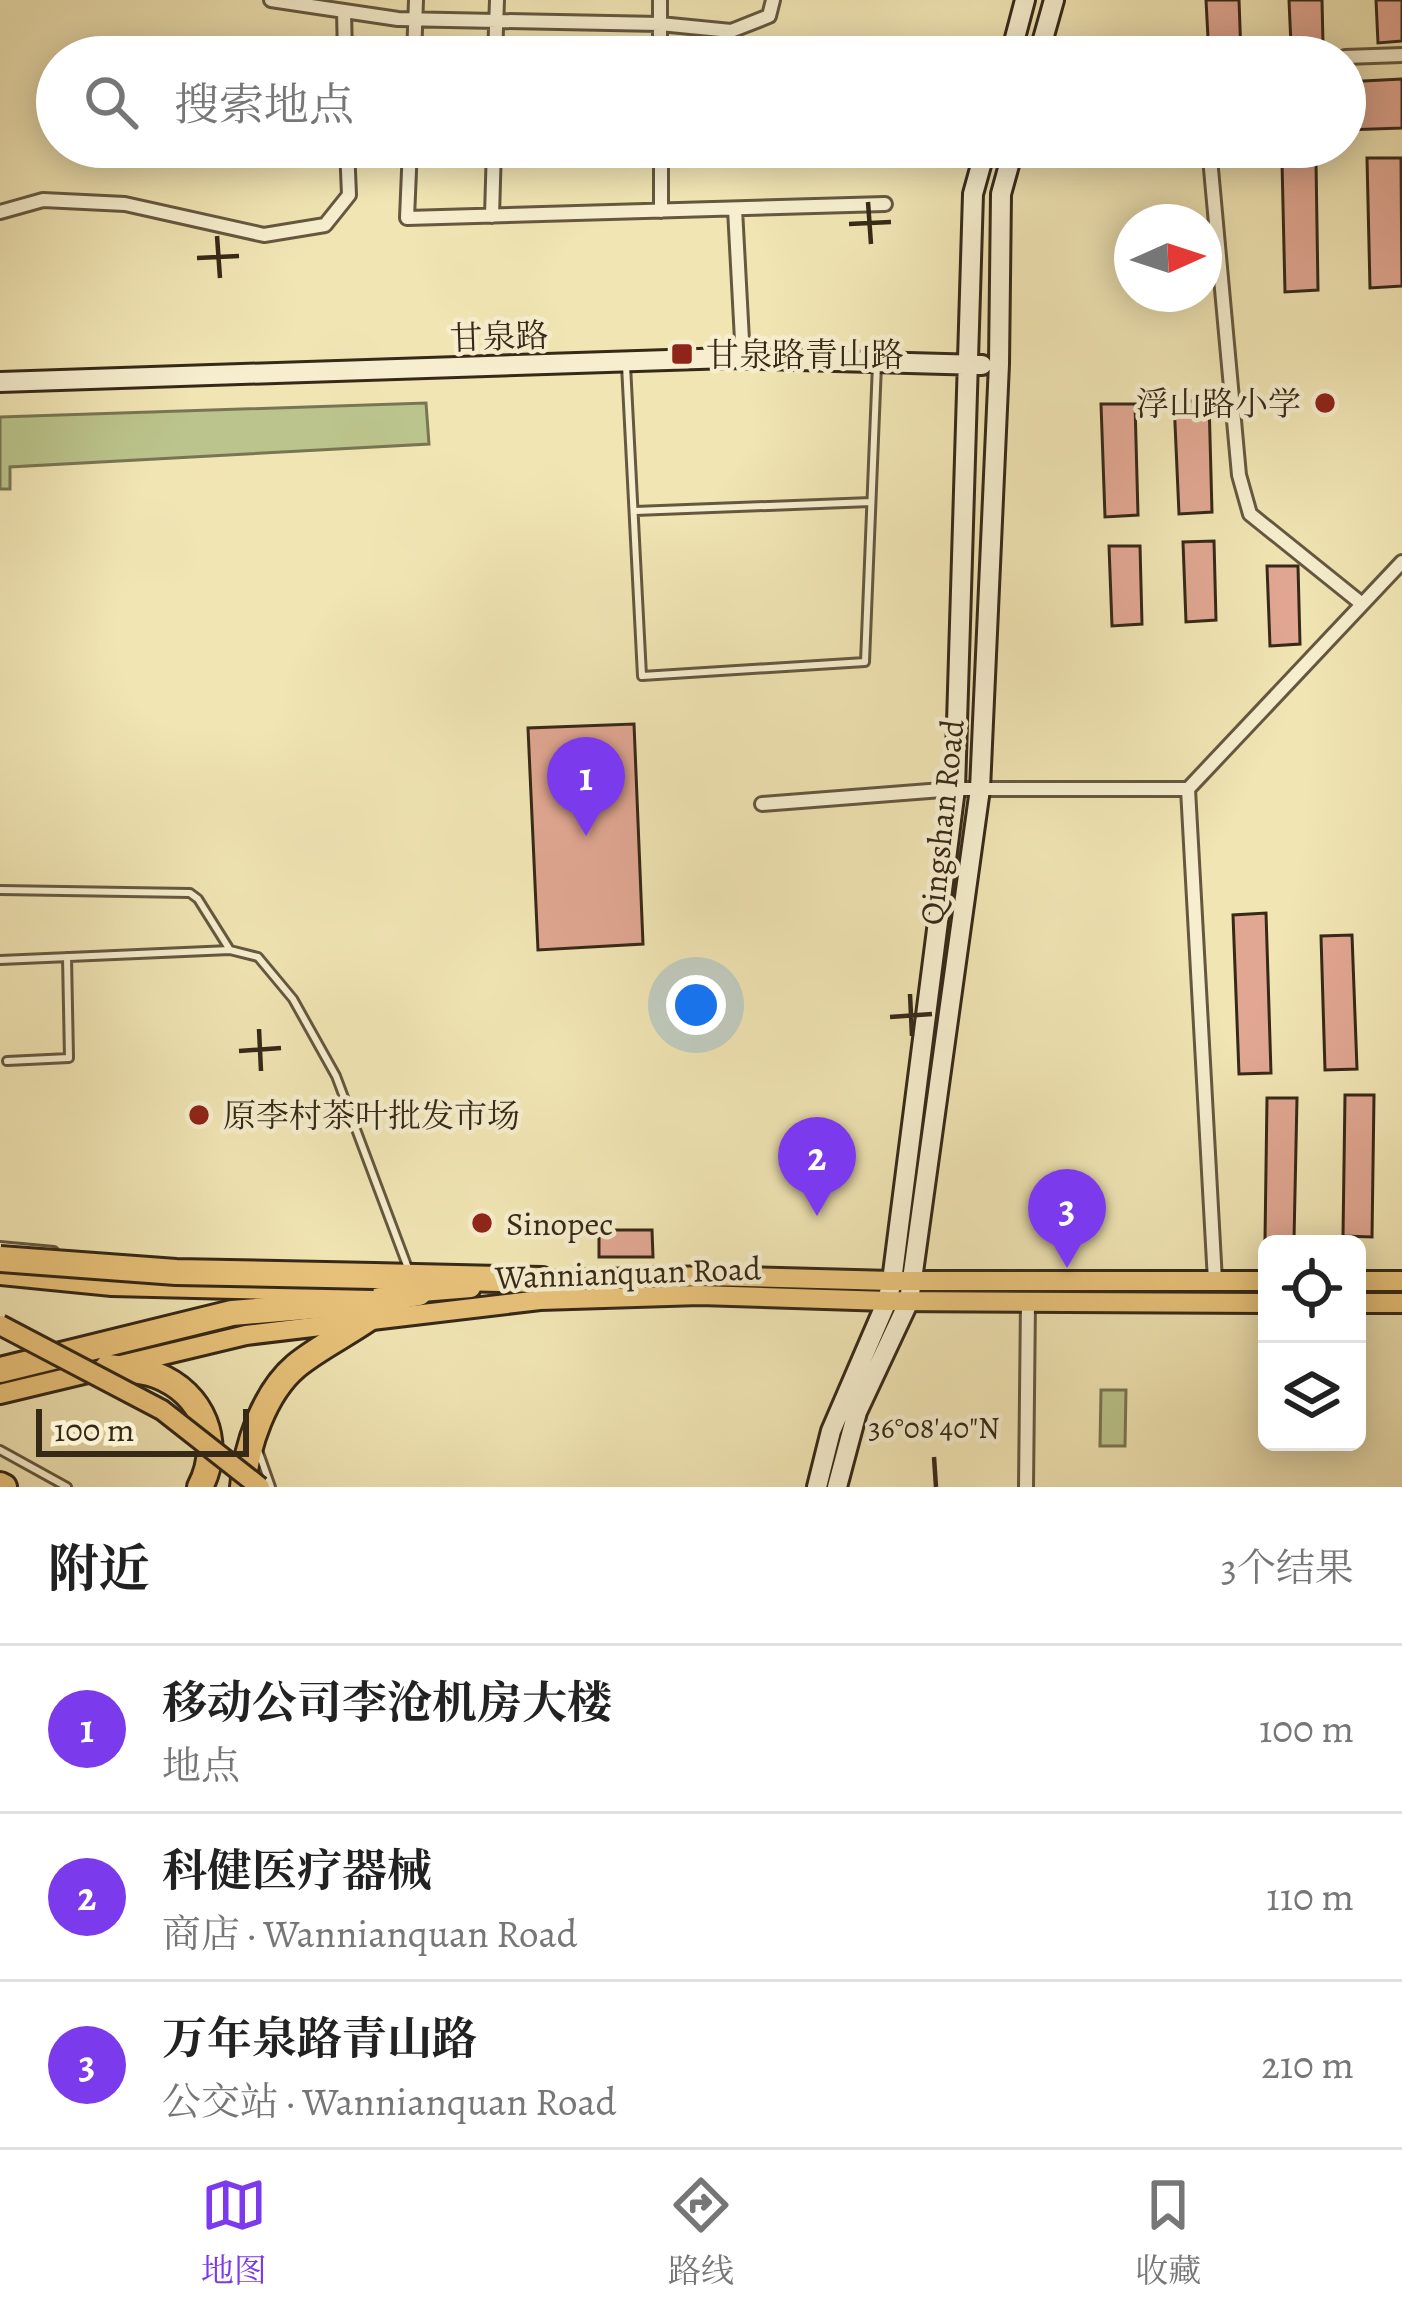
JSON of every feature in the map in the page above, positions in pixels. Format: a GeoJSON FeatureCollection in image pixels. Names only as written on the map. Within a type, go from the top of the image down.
{"type":"FeatureCollection","features":[{"type":"Feature","properties":{"kind":"highway"},"geometry":{"type":"LineString","coordinates":[[0,1259],[176,1272],[374,1276],[416,1285],[542,1280]]}},
{"type":"Feature","properties":{"kind":"highway"},"geometry":{"type":"LineString","coordinates":[[0,1370],[232,1313],[375,1301],[416,1285]]}},
{"type":"Feature","properties":{"kind":"highway"},"geometry":{"type":"LineString","coordinates":[[242,1487],[253,1438],[294,1367],[368,1319]]}},
{"type":"Feature","properties":{"kind":"highway"},"geometry":{"type":"LineString","coordinates":[[108,1367],[152,1374],[181,1390],[198,1408],[211,1444],[200,1487]]}},
{"type":"Feature","properties":{"kind":"main road"},"geometry":{"type":"LineString","coordinates":[[1016,36],[1025,0]]}},
{"type":"Feature","properties":{"kind":"main road"},"geometry":{"type":"LineString","coordinates":[[1044,36],[1054,0]]}},
{"type":"Feature","properties":{"kind":"main road","name":"Qingshan Road"},"geometry":{"type":"LineString","coordinates":[[817,1487],[832,1431],[890,1291],[955,789],[973,194],[980,168]]}},
{"type":"Feature","properties":{"kind":"main road","name":"Qingshan Road"},"geometry":{"type":"LineString","coordinates":[[837,1487],[857,1412],[911,1291],[980,789],[999,364],[1001,194],[1008,168]]}},
{"type":"Feature","properties":{"kind":"main road","name":"甘泉路"},"geometry":{"type":"LineString","coordinates":[[0,382],[742,359],[999,364]]}},
{"type":"Feature","properties":{"kind":"main road"},"geometry":{"type":"LineString","coordinates":[[0,1275],[112,1286],[327,1291],[416,1285]]}},
{"type":"Feature","properties":{"kind":"main road","name":"Wannianquan Road"},"geometry":{"type":"LineString","coordinates":[[542,1280],[708,1276],[890,1291]]}},
{"type":"Feature","properties":{"kind":"main road","name":"Wannianquan Road"},"geometry":{"type":"LineString","coordinates":[[0,1394],[246,1334],[563,1300],[1258,1281]]}},
{"type":"Feature","properties":{"kind":"main road"},"geometry":{"type":"LineString","coordinates":[[1366,1281],[1402,1281]]}},
{"type":"Feature","properties":{"kind":"main road","name":"Wannianquan Road"},"geometry":{"type":"LineString","coordinates":[[911,1291],[1028,1301],[1258,1303]]}},
{"type":"Feature","properties":{"kind":"main road"},"geometry":{"type":"LineString","coordinates":[[1366,1303],[1402,1303]]}},
{"type":"Feature","properties":{"kind":"main road"},"geometry":{"type":"LineString","coordinates":[[0,1325],[162,1410],[260,1487]]}},
{"type":"Feature","properties":{"kind":"street"},"geometry":{"type":"LineString","coordinates":[[271,0],[416,20],[660,24],[730,31],[769,16],[773,0]]}},
{"type":"Feature","properties":{"kind":"street"},"geometry":{"type":"LineString","coordinates":[[415,36],[416,0]]}},
{"type":"Feature","properties":{"kind":"street"},"geometry":{"type":"LineString","coordinates":[[496,36],[497,0]]}},
{"type":"Feature","properties":{"kind":"street"},"geometry":{"type":"LineString","coordinates":[[660,0],[660,36]]}},
{"type":"Feature","properties":{"kind":"street"},"geometry":{"type":"LineString","coordinates":[[344,11],[345,36]]}},
{"type":"Feature","properties":{"kind":"street"},"geometry":{"type":"LineString","coordinates":[[1366,56],[1402,55]]}},
{"type":"Feature","properties":{"kind":"street"},"geometry":{"type":"LineString","coordinates":[[0,212],[43,200],[125,204],[264,236],[326,225],[349,195],[348,168]]}},
{"type":"Feature","properties":{"kind":"street"},"geometry":{"type":"LineString","coordinates":[[409,168],[407,218],[885,204]]}},
{"type":"Feature","properties":{"kind":"street"},"geometry":{"type":"LineString","coordinates":[[492,216],[493,168]]}},
{"type":"Feature","properties":{"kind":"street"},"geometry":{"type":"LineString","coordinates":[[661,168],[661,211]]}},
{"type":"Feature","properties":{"kind":"street"},"geometry":{"type":"LineString","coordinates":[[1211,168],[1238,475],[1250,514],[1362,604]]}},
{"type":"Feature","properties":{"kind":"street"},"geometry":{"type":"LineString","coordinates":[[735,209],[742,359]]}},
{"type":"Feature","properties":{"kind":"street"},"geometry":{"type":"LineString","coordinates":[[762,804],[955,789],[1187,789],[1402,562]]}},
{"type":"Feature","properties":{"kind":"street"},"geometry":{"type":"LineString","coordinates":[[1187,789],[1215,1281]]}},
{"type":"Feature","properties":{"kind":"street"},"geometry":{"type":"LineString","coordinates":[[1026,1487],[1028,1301]]}},
{"type":"Feature","properties":{"kind":"lane"},"geometry":{"type":"LineString","coordinates":[[626,362],[642,676],[865,662],[877,363]]}},
{"type":"Feature","properties":{"kind":"lane"},"geometry":{"type":"LineString","coordinates":[[634,511],[872,502]]}},
{"type":"Feature","properties":{"kind":"lane"},"geometry":{"type":"LineString","coordinates":[[0,890],[190,893],[198,898],[230,950]]}},
{"type":"Feature","properties":{"kind":"lane"},"geometry":{"type":"LineString","coordinates":[[0,960],[230,950],[258,957],[304,1018],[336,1076],[416,1285]]}},
{"type":"Feature","properties":{"kind":"lane"},"geometry":{"type":"LineString","coordinates":[[7,1061],[69,1058],[67,957]]}},
{"type":"Feature","properties":{"kind":"lane"},"geometry":{"type":"LineString","coordinates":[[0,1246],[70,1252]]}},
{"type":"Feature","properties":{"kind":"lane"},"geometry":{"type":"LineString","coordinates":[[93,1255],[140,1258]]}},
{"type":"Feature","properties":{"kind":"lane"},"geometry":{"type":"LineString","coordinates":[[186,1261],[314,1264],[374,1276]]}},
{"type":"Feature","properties":{"kind":"lane"},"geometry":{"type":"LineString","coordinates":[[253,1438],[271,1487]]}},
{"type":"Feature","properties":{"kind":"lane"},"geometry":{"type":"LineString","coordinates":[[0,1450],[68,1487]]}},
{"type":"Feature","properties":{"kind":"green space"},"geometry":{"type":"Polygon","coordinates":[[[426,403],[429,444],[10,467],[10,489],[0,489],[0,417],[426,403]]]}},
{"type":"Feature","properties":{"kind":"green space"},"geometry":{"type":"Polygon","coordinates":[[[1101,1390],[1126,1390],[1125,1446],[1100,1446],[1101,1390]]]}},
{"type":"Feature","properties":{"kind":"building"},"geometry":{"type":"Polygon","coordinates":[[[1206,0],[1239,0],[1240,36],[1208,36],[1206,0]]]}},
{"type":"Feature","properties":{"kind":"building"},"geometry":{"type":"Polygon","coordinates":[[[1289,0],[1322,0],[1323,36],[1291,36],[1289,0]]]}},
{"type":"Feature","properties":{"kind":"building"},"geometry":{"type":"Polygon","coordinates":[[[1376,0],[1402,0],[1402,41],[1378,43],[1376,0]]]}},
{"type":"Feature","properties":{"kind":"building"},"geometry":{"type":"Polygon","coordinates":[[[1402,79],[1402,128],[1366,129],[1366,81],[1402,79]]]}},
{"type":"Feature","properties":{"kind":"building"},"geometry":{"type":"Polygon","coordinates":[[[1367,158],[1401,158],[1402,286],[1370,288],[1367,158]]]}},
{"type":"Feature","properties":{"kind":"building"},"geometry":{"type":"Polygon","coordinates":[[[1282,168],[1316,168],[1318,290],[1285,292],[1282,168]]]}},
{"type":"Feature","properties":{"kind":"building"},"geometry":{"type":"Polygon","coordinates":[[[1174,401],[1209,401],[1212,512],[1179,514],[1174,401]]]}},
{"type":"Feature","properties":{"kind":"building"},"geometry":{"type":"Polygon","coordinates":[[[1101,404],[1135,404],[1138,515],[1105,517],[1101,404]]]}},
{"type":"Feature","properties":{"kind":"building"},"geometry":{"type":"Polygon","coordinates":[[[1214,541],[1216,620],[1186,622],[1183,542],[1214,541]]]}},
{"type":"Feature","properties":{"kind":"building"},"geometry":{"type":"Polygon","coordinates":[[[1109,546],[1140,546],[1142,624],[1112,626],[1109,546]]]}},
{"type":"Feature","properties":{"kind":"building"},"geometry":{"type":"Polygon","coordinates":[[[1267,566],[1298,566],[1300,644],[1270,646],[1267,566]]]}},
{"type":"Feature","properties":{"kind":"building"},"geometry":{"type":"Polygon","coordinates":[[[634,724],[643,944],[538,950],[528,728],[634,724]]]}},
{"type":"Feature","properties":{"kind":"building"},"geometry":{"type":"Polygon","coordinates":[[[1266,913],[1271,1073],[1239,1074],[1233,915],[1266,913]]]}},
{"type":"Feature","properties":{"kind":"building"},"geometry":{"type":"Polygon","coordinates":[[[1352,935],[1357,1069],[1325,1070],[1321,936],[1352,935]]]}},
{"type":"Feature","properties":{"kind":"building"},"geometry":{"type":"Polygon","coordinates":[[[1345,1095],[1374,1095],[1372,1237],[1343,1235],[1345,1095]]]}},
{"type":"Feature","properties":{"kind":"building"},"geometry":{"type":"Polygon","coordinates":[[[1267,1098],[1297,1098],[1294,1235],[1265,1235],[1267,1098]]]}},
{"type":"Feature","properties":{"kind":"building"},"geometry":{"type":"Polygon","coordinates":[[[599,1230],[652,1230],[653,1257],[599,1257],[599,1230]]]}},
{"type":"Feature","properties":{"kind":"place","name":"甘泉路青山路"},"geometry":{"type":"Point","coordinates":[682,354]}},
{"type":"Feature","properties":{"kind":"place","name":"浮山路小学"},"geometry":{"type":"Point","coordinates":[1325,403]}},
{"type":"Feature","properties":{"kind":"place","name":"移动公司李沧机房大楼"},"geometry":{"type":"Point","coordinates":[586,836]}},
{"type":"Feature","properties":{"kind":"place","name":"原李村茶叶批发市场"},"geometry":{"type":"Point","coordinates":[199,1115]}},
{"type":"Feature","properties":{"kind":"place","name":"科健医疗器械"},"geometry":{"type":"Point","coordinates":[817,1216]}},
{"type":"Feature","properties":{"kind":"place","name":"Sinopec"},"geometry":{"type":"Point","coordinates":[482,1223]}},
{"type":"Feature","properties":{"kind":"place","name":"万年泉路青山路"},"geometry":{"type":"Point","coordinates":[1067,1268]}}]}
